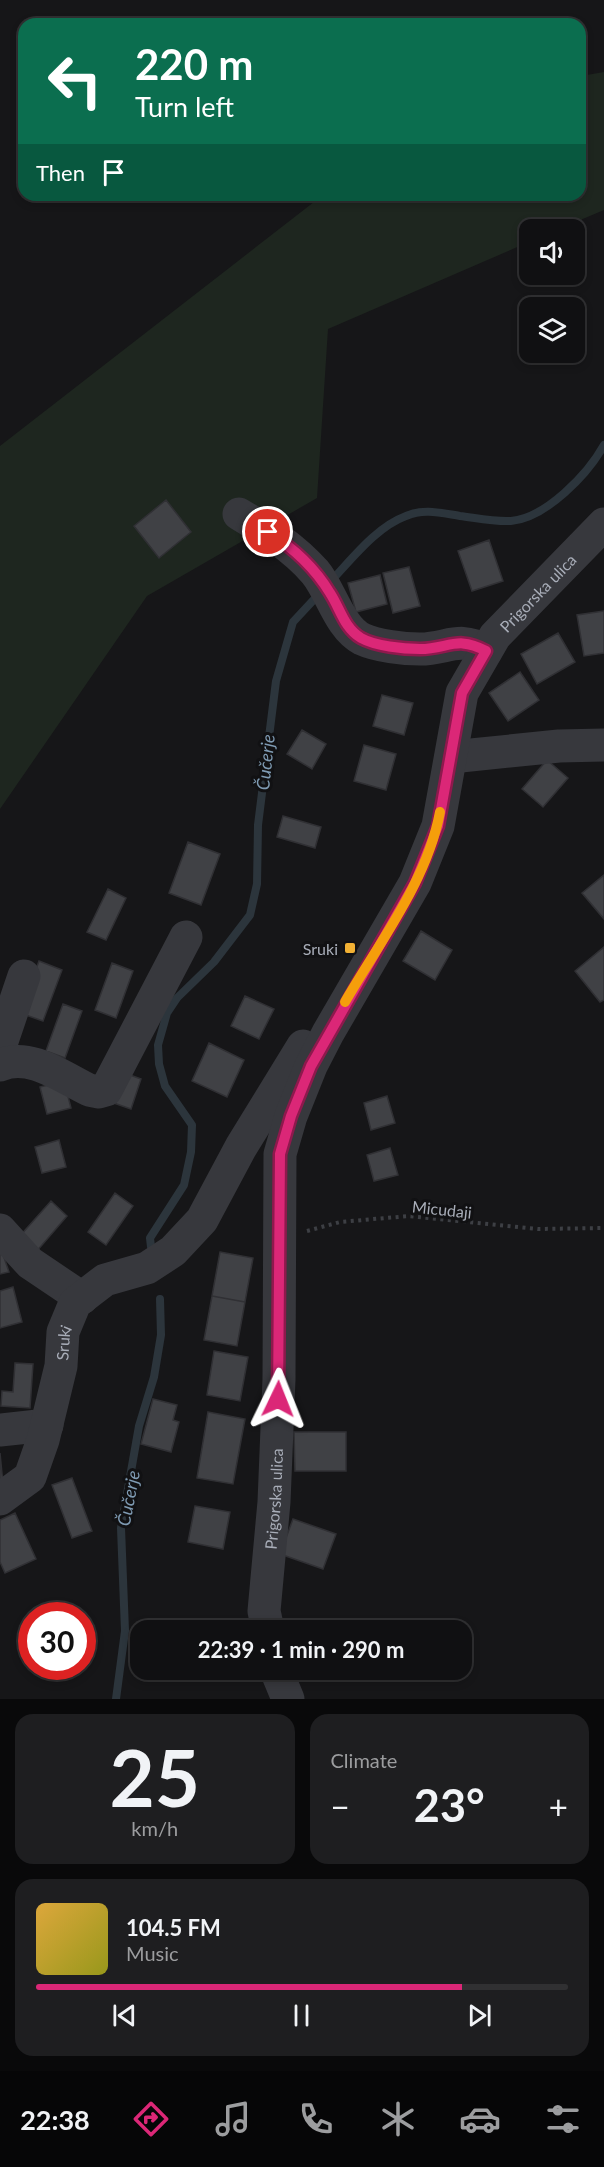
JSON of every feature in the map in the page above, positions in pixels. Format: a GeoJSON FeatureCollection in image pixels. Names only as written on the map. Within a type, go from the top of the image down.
{"type":"FeatureCollection","features":[{"type":"Feature","properties":{"kind":"street"},"geometry":{"type":"LineString","coordinates":[[239,514],[282,541],[306,562],[331,594],[344,620],[363,639],[421,649],[462,642],[486,651]]}},
{"type":"Feature","properties":{"kind":"street","name":"Prigorska ulica"},"geometry":{"type":"LineString","coordinates":[[266,1620],[264,1611],[274,1502],[279,1379],[280,1154],[291,1116],[311,1066],[328,1032],[415,883],[438,826],[462,693],[495,636],[604,524]]}},
{"type":"Feature","properties":{"kind":"street"},"geometry":{"type":"LineString","coordinates":[[451,757],[559,746],[604,745]]}},
{"type":"Feature","properties":{"kind":"street"},"geometry":{"type":"LineString","coordinates":[[0,1065],[9,1061],[28,1061],[89,1090],[99,1092],[106,1089],[186,937]]}},
{"type":"Feature","properties":{"kind":"street"},"geometry":{"type":"LineString","coordinates":[[0,1047],[24,976]]}},
{"type":"Feature","properties":{"kind":"street","name":"Sruki"},"geometry":{"type":"LineString","coordinates":[[0,1499],[30,1477],[47,1425],[61,1366],[63,1332],[75,1303],[105,1280],[147,1268],[173,1251],[202,1220],[300,1048],[328,1032]]}},
{"type":"Feature","properties":{"kind":"street"},"geometry":{"type":"LineString","coordinates":[[0,1230],[30,1263],[81,1298]]}},
{"type":"Feature","properties":{"kind":"street"},"geometry":{"type":"LineString","coordinates":[[0,1430],[47,1425]]}},
{"type":"Feature","properties":{"kind":"street"},"geometry":{"type":"LineString","coordinates":[[280,1680],[288,1699]]}},
{"type":"Feature","properties":{"kind":"path","name":"Micudaji"},"geometry":{"type":"LineString","coordinates":[[279,1236],[340,1222],[410,1216],[538,1229],[604,1228]]}},
{"type":"Feature","properties":{"kind":"shaded area"},"geometry":{"type":"Polygon","coordinates":[[[604,72],[604,210],[583,219],[519,219],[519,246],[328,329],[317,498],[147,596],[0,809],[0,446],[315,201],[586,201],[586,75],[604,72]]]}},
{"type":"Feature","properties":{"kind":"building"},"geometry":{"type":"Polygon","coordinates":[[[166,500],[191,532],[159,558],[134,526],[166,500]]]}},
{"type":"Feature","properties":{"kind":"building"},"geometry":{"type":"Polygon","coordinates":[[[489,540],[503,581],[472,591],[458,551],[489,540]]]}},
{"type":"Feature","properties":{"kind":"building"},"geometry":{"type":"Polygon","coordinates":[[[409,567],[420,606],[393,613],[383,573],[409,567]]]}},
{"type":"Feature","properties":{"kind":"building"},"geometry":{"type":"Polygon","coordinates":[[[380,575],[387,604],[356,612],[348,583],[380,575]]]}},
{"type":"Feature","properties":{"kind":"building"},"geometry":{"type":"Polygon","coordinates":[[[604,611],[604,653],[584,656],[577,615],[604,611]]]}},
{"type":"Feature","properties":{"kind":"building"},"geometry":{"type":"Polygon","coordinates":[[[558,633],[575,662],[537,684],[521,654],[558,633]]]}},
{"type":"Feature","properties":{"kind":"building"},"geometry":{"type":"Polygon","coordinates":[[[520,672],[539,700],[508,721],[489,693],[520,672]]]}},
{"type":"Feature","properties":{"kind":"building"},"geometry":{"type":"Polygon","coordinates":[[[382,695],[413,703],[404,735],[373,726],[382,695]]]}},
{"type":"Feature","properties":{"kind":"building"},"geometry":{"type":"Polygon","coordinates":[[[302,730],[326,744],[312,769],[287,754],[302,730]]]}},
{"type":"Feature","properties":{"kind":"building"},"geometry":{"type":"Polygon","coordinates":[[[364,745],[396,754],[386,790],[354,781],[364,745]]]}},
{"type":"Feature","properties":{"kind":"building"},"geometry":{"type":"Polygon","coordinates":[[[547,760],[568,778],[543,807],[522,789],[547,760]]]}},
{"type":"Feature","properties":{"kind":"building"},"geometry":{"type":"Polygon","coordinates":[[[283,816],[321,827],[315,848],[277,837],[283,816]]]}},
{"type":"Feature","properties":{"kind":"building"},"geometry":{"type":"Polygon","coordinates":[[[188,842],[220,854],[201,905],[169,893],[188,842]]]}},
{"type":"Feature","properties":{"kind":"building"},"geometry":{"type":"Polygon","coordinates":[[[604,875],[604,919],[582,893],[604,875]]]}},
{"type":"Feature","properties":{"kind":"building"},"geometry":{"type":"Polygon","coordinates":[[[108,889],[126,898],[106,940],[87,932],[108,889]]]}},
{"type":"Feature","properties":{"kind":"building"},"geometry":{"type":"Polygon","coordinates":[[[421,931],[452,950],[435,980],[403,961],[421,931]]]}},
{"type":"Feature","properties":{"kind":"building"},"geometry":{"type":"Polygon","coordinates":[[[604,947],[604,1000],[600,1002],[575,971],[604,947]]]}},
{"type":"Feature","properties":{"kind":"building"},"geometry":{"type":"Polygon","coordinates":[[[39,961],[62,970],[43,1021],[20,1013],[39,961]]]}},
{"type":"Feature","properties":{"kind":"building"},"geometry":{"type":"Polygon","coordinates":[[[112,963],[133,971],[116,1018],[95,1010],[112,963]]]}},
{"type":"Feature","properties":{"kind":"building"},"geometry":{"type":"Polygon","coordinates":[[[245,996],[274,1009],[259,1039],[231,1026],[245,996]]]}},
{"type":"Feature","properties":{"kind":"building"},"geometry":{"type":"Polygon","coordinates":[[[63,1004],[82,1011],[65,1058],[46,1051],[63,1004]]]}},
{"type":"Feature","properties":{"kind":"building"},"geometry":{"type":"Polygon","coordinates":[[[209,1043],[244,1060],[227,1097],[192,1081],[209,1043]]]}},
{"type":"Feature","properties":{"kind":"building"},"geometry":{"type":"Polygon","coordinates":[[[119,1071],[141,1079],[131,1109],[108,1101],[119,1071]]]}},
{"type":"Feature","properties":{"kind":"building"},"geometry":{"type":"Polygon","coordinates":[[[64,1081],[71,1108],[47,1114],[40,1087],[64,1081]]]}},
{"type":"Feature","properties":{"kind":"building"},"geometry":{"type":"Polygon","coordinates":[[[387,1096],[395,1123],[371,1130],[364,1103],[387,1096]]]}},
{"type":"Feature","properties":{"kind":"building"},"geometry":{"type":"Polygon","coordinates":[[[59,1140],[66,1167],[42,1173],[35,1147],[59,1140]]]}},
{"type":"Feature","properties":{"kind":"building"},"geometry":{"type":"Polygon","coordinates":[[[390,1148],[398,1175],[374,1181],[367,1155],[390,1148]]]}},
{"type":"Feature","properties":{"kind":"building"},"geometry":{"type":"Polygon","coordinates":[[[115,1193],[133,1206],[106,1245],[88,1232],[115,1193]]]}},
{"type":"Feature","properties":{"kind":"building"},"geometry":{"type":"Polygon","coordinates":[[[51,1201],[67,1216],[36,1252],[19,1237],[51,1201]]]}},
{"type":"Feature","properties":{"kind":"building"},"geometry":{"type":"Polygon","coordinates":[[[0,1246],[9,1272],[0,1274],[0,1246]]]}},
{"type":"Feature","properties":{"kind":"building"},"geometry":{"type":"Polygon","coordinates":[[[220,1252],[253,1258],[245,1302],[212,1296],[220,1252]]]}},
{"type":"Feature","properties":{"kind":"building"},"geometry":{"type":"Polygon","coordinates":[[[13,1287],[22,1322],[0,1328],[0,1291],[13,1287]]]}},
{"type":"Feature","properties":{"kind":"building"},"geometry":{"type":"Polygon","coordinates":[[[212,1296],[245,1302],[237,1346],[204,1340],[212,1296]]]}},
{"type":"Feature","properties":{"kind":"building"},"geometry":{"type":"Polygon","coordinates":[[[214,1351],[248,1357],[240,1401],[207,1395],[214,1351]]]}},
{"type":"Feature","properties":{"kind":"building"},"geometry":{"type":"Polygon","coordinates":[[[15,1363],[33,1364],[30,1408],[1,1406],[2,1391],[13,1392],[15,1363]]]}},
{"type":"Feature","properties":{"kind":"building"},"geometry":{"type":"Polygon","coordinates":[[[153,1399],[177,1405],[173,1420],[179,1422],[171,1452],[141,1444],[153,1399]]]}},
{"type":"Feature","properties":{"kind":"building"},"geometry":{"type":"Polygon","coordinates":[[[208,1412],[245,1419],[233,1484],[197,1478],[208,1412]]]}},
{"type":"Feature","properties":{"kind":"building"},"geometry":{"type":"Polygon","coordinates":[[[294,1432],[346,1432],[346,1471],[295,1471],[294,1432]]]}},
{"type":"Feature","properties":{"kind":"building"},"geometry":{"type":"Polygon","coordinates":[[[0,1453],[3,1484],[0,1484],[0,1453]]]}},
{"type":"Feature","properties":{"kind":"building"},"geometry":{"type":"Polygon","coordinates":[[[72,1478],[92,1531],[72,1538],[52,1485],[72,1478]]]}},
{"type":"Feature","properties":{"kind":"building"},"geometry":{"type":"Polygon","coordinates":[[[195,1506],[230,1512],[223,1549],[188,1542],[195,1506]]]}},
{"type":"Feature","properties":{"kind":"building"},"geometry":{"type":"Polygon","coordinates":[[[15,1513],[36,1559],[5,1573],[0,1562],[0,1520],[15,1513]]]}},
{"type":"Feature","properties":{"kind":"building"},"geometry":{"type":"Polygon","coordinates":[[[293,1519],[336,1534],[323,1569],[280,1554],[293,1519]]]}},
{"type":"Feature","properties":{"kind":"waterway","name":"Čučerje"},"geometry":{"type":"LineString","coordinates":[[330,582],[375,536],[395,521],[413,514],[433,512],[486,520],[511,521],[538,512],[565,493],[577,481],[604,445]]}},
{"type":"Feature","properties":{"kind":"waterway","name":"Čučerje"},"geometry":{"type":"LineString","coordinates":[[151,1247],[150,1238],[184,1185],[191,1152],[192,1125],[165,1086],[159,1064],[158,1045],[167,1013],[177,998],[214,962],[250,915],[257,884],[258,825],[276,681],[293,622],[320,593]]}},
{"type":"Feature","properties":{"kind":"waterway","name":"Čučerje"},"geometry":{"type":"LineString","coordinates":[[116,1699],[125,1631],[121,1528],[139,1426],[154,1377],[161,1335],[160,1299]]}},
{"type":"Feature","properties":{"kind":"slow traffic"},"geometry":{"type":"LineString","coordinates":[[345,1002],[415,883],[438,826],[440,812]]}},
{"type":"Feature","properties":{"kind":"place","name":"Sruki"},"geometry":{"type":"Point","coordinates":[350,948]}},
{"type":"Feature","properties":{"kind":"route"},"geometry":{"type":"LineString","coordinates":[[268,532],[282,541],[316,573],[331,594],[344,620],[355,634],[363,639],[421,649],[462,642],[474,644],[486,651],[462,693],[438,826],[415,883],[368,961],[311,1066],[291,1116],[280,1154],[278,1399]]}}]}
